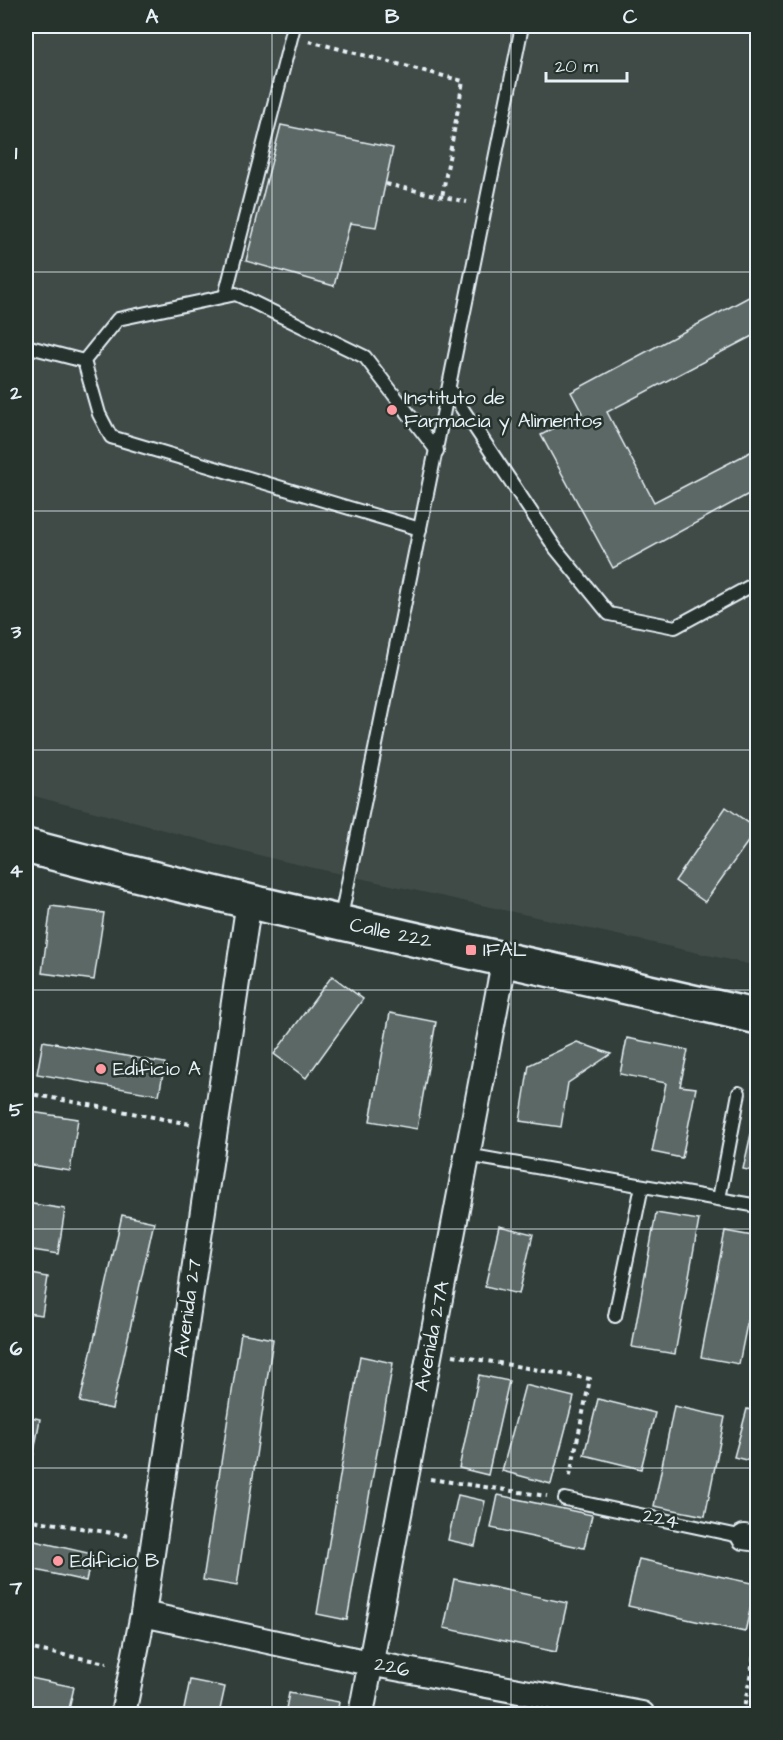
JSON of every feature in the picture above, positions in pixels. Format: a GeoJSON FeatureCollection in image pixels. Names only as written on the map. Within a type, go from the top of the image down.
{"type":"FeatureCollection","features":[{"type":"Feature","properties":{"kind":"main road","name":"Calle 222"},"geometry":{"type":"LineString","coordinates":[[26,846],[166,883],[340,923],[505,957],[758,1017]]}},
{"type":"Feature","properties":{"kind":"street","name":"Avenida 27"},"geometry":{"type":"LineString","coordinates":[[123,1714],[143,1614],[249,901]]}},
{"type":"Feature","properties":{"kind":"street","name":"Avenida 27A"},"geometry":{"type":"LineString","coordinates":[[361,1714],[505,957]]}},
{"type":"Feature","properties":{"kind":"street","name":"226"},"geometry":{"type":"LineString","coordinates":[[143,1614],[369,1663],[637,1714]]}},
{"type":"Feature","properties":{"kind":"lane"},"geometry":{"type":"LineString","coordinates":[[340,923],[522,26]]}},
{"type":"Feature","properties":{"kind":"lane"},"geometry":{"type":"LineString","coordinates":[[225,296],[292,31]]}},
{"type":"Feature","properties":{"kind":"lane"},"geometry":{"type":"LineString","coordinates":[[84,361],[118,318],[236,294],[365,357],[436,451]]}},
{"type":"Feature","properties":{"kind":"lane"},"geometry":{"type":"LineString","coordinates":[[26,346],[84,361]]}},
{"type":"Feature","properties":{"kind":"lane"},"geometry":{"type":"LineString","coordinates":[[84,361],[99,414],[111,437],[420,529]]}},
{"type":"Feature","properties":{"kind":"lane"},"geometry":{"type":"LineString","coordinates":[[449,389],[556,549],[609,614],[675,627],[758,582]]}},
{"type":"Feature","properties":{"kind":"lane"},"geometry":{"type":"LineString","coordinates":[[719,1199],[739,1093]]}},
{"type":"Feature","properties":{"kind":"lane"},"geometry":{"type":"LineString","coordinates":[[467,1155],[758,1206]]}},
{"type":"Feature","properties":{"kind":"lane"},"geometry":{"type":"LineString","coordinates":[[615,1316],[642,1186]]}},
{"type":"Feature","properties":{"kind":"lane","name":"224"},"geometry":{"type":"LineString","coordinates":[[565,1499],[751,1538]]}},
{"type":"Feature","properties":{"kind":"path"},"geometry":{"type":"LineString","coordinates":[[292,31],[463,81],[442,197]]}},
{"type":"Feature","properties":{"kind":"path"},"geometry":{"type":"LineString","coordinates":[[386,184],[486,206]]}},
{"type":"Feature","properties":{"kind":"path"},"geometry":{"type":"LineString","coordinates":[[26,1093],[214,1128]]}},
{"type":"Feature","properties":{"kind":"path"},"geometry":{"type":"LineString","coordinates":[[405,1475],[565,1499],[590,1379],[429,1350]]}},
{"type":"Feature","properties":{"kind":"path"},"geometry":{"type":"LineString","coordinates":[[26,1519],[154,1540]]}},
{"type":"Feature","properties":{"kind":"path"},"geometry":{"type":"LineString","coordinates":[[743,1714],[758,1634]]}},
{"type":"Feature","properties":{"kind":"path"},"geometry":{"type":"LineString","coordinates":[[26,1648],[132,1667]]}},
{"type":"Feature","properties":{"kind":"shaded area","name":"Instituto de Farmacia y Alimentos"},"geometry":{"type":"Polygon","coordinates":[[[26,26],[757,26],[757,966],[278,860],[26,794],[26,26]]]}},
{"type":"Feature","properties":{"kind":"building"},"geometry":{"type":"Polygon","coordinates":[[[281,125],[393,148],[376,227],[350,223],[334,286],[246,261],[281,125]]]}},
{"type":"Feature","properties":{"kind":"building"},"geometry":{"type":"Polygon","coordinates":[[[758,292],[758,333],[607,412],[654,502],[758,448],[758,489],[613,568],[541,435],[582,413],[571,392],[758,292]]]}},
{"type":"Feature","properties":{"kind":"building"},"geometry":{"type":"Polygon","coordinates":[[[726,807],[757,829],[705,902],[675,881],[726,807]]]}},
{"type":"Feature","properties":{"kind":"building"},"geometry":{"type":"Polygon","coordinates":[[[51,906],[104,913],[94,980],[42,973],[51,906]]]}},
{"type":"Feature","properties":{"kind":"building"},"geometry":{"type":"Polygon","coordinates":[[[332,976],[363,999],[306,1078],[274,1054],[332,976]]]}},
{"type":"Feature","properties":{"kind":"building"},"geometry":{"type":"Polygon","coordinates":[[[390,1013],[436,1022],[417,1129],[370,1121],[390,1013]]]}},
{"type":"Feature","properties":{"kind":"building"},"geometry":{"type":"Polygon","coordinates":[[[627,1038],[688,1050],[680,1086],[696,1088],[682,1158],[652,1152],[666,1083],[620,1074],[627,1038]]]}},
{"type":"Feature","properties":{"kind":"building","name":"Edificio A"},"geometry":{"type":"Polygon","coordinates":[[[43,1041],[165,1063],[159,1095],[37,1074],[43,1041]]]}},
{"type":"Feature","properties":{"kind":"building"},"geometry":{"type":"Polygon","coordinates":[[[577,1042],[611,1054],[568,1083],[561,1127],[520,1121],[529,1065],[577,1042]]]}},
{"type":"Feature","properties":{"kind":"building"},"geometry":{"type":"Polygon","coordinates":[[[758,1103],[758,1172],[743,1169],[758,1103]]]}},
{"type":"Feature","properties":{"kind":"building"},"geometry":{"type":"Polygon","coordinates":[[[31,1112],[78,1119],[70,1171],[26,1164],[31,1112]]]}},
{"type":"Feature","properties":{"kind":"building"},"geometry":{"type":"Polygon","coordinates":[[[26,1203],[65,1209],[58,1254],[26,1249],[26,1203]]]}},
{"type":"Feature","properties":{"kind":"building"},"geometry":{"type":"Polygon","coordinates":[[[656,1213],[699,1220],[675,1354],[632,1347],[656,1213]]]}},
{"type":"Feature","properties":{"kind":"building"},"geometry":{"type":"Polygon","coordinates":[[[122,1215],[154,1222],[112,1409],[80,1402],[122,1215]]]}},
{"type":"Feature","properties":{"kind":"building"},"geometry":{"type":"Polygon","coordinates":[[[499,1226],[533,1234],[519,1294],[485,1286],[499,1226]]]}},
{"type":"Feature","properties":{"kind":"building"},"geometry":{"type":"Polygon","coordinates":[[[725,1231],[758,1237],[758,1269],[739,1364],[701,1357],[725,1231]]]}},
{"type":"Feature","properties":{"kind":"building"},"geometry":{"type":"Polygon","coordinates":[[[26,1273],[48,1277],[42,1315],[26,1313],[26,1273]]]}},
{"type":"Feature","properties":{"kind":"building"},"geometry":{"type":"Polygon","coordinates":[[[241,1333],[273,1339],[237,1586],[203,1580],[241,1333]]]}},
{"type":"Feature","properties":{"kind":"building"},"geometry":{"type":"Polygon","coordinates":[[[360,1356],[393,1363],[347,1620],[317,1614],[360,1356]]]}},
{"type":"Feature","properties":{"kind":"building"},"geometry":{"type":"Polygon","coordinates":[[[479,1375],[509,1381],[488,1475],[459,1468],[479,1375]]]}},
{"type":"Feature","properties":{"kind":"building"},"geometry":{"type":"Polygon","coordinates":[[[525,1385],[574,1397],[551,1484],[502,1471],[525,1385]]]}},
{"type":"Feature","properties":{"kind":"building"},"geometry":{"type":"Polygon","coordinates":[[[598,1399],[655,1413],[641,1469],[584,1455],[598,1399]]]}},
{"type":"Feature","properties":{"kind":"building"},"geometry":{"type":"Polygon","coordinates":[[[674,1406],[725,1417],[705,1516],[654,1506],[674,1406]]]}},
{"type":"Feature","properties":{"kind":"building"},"geometry":{"type":"Polygon","coordinates":[[[747,1409],[758,1412],[758,1463],[734,1457],[747,1409]]]}},
{"type":"Feature","properties":{"kind":"building"},"geometry":{"type":"Polygon","coordinates":[[[26,1416],[40,1419],[30,1474],[26,1473],[26,1416]]]}},
{"type":"Feature","properties":{"kind":"building"},"geometry":{"type":"Polygon","coordinates":[[[458,1495],[485,1501],[475,1546],[448,1540],[458,1495]]]}},
{"type":"Feature","properties":{"kind":"building"},"geometry":{"type":"Polygon","coordinates":[[[498,1495],[592,1515],[584,1548],[491,1528],[498,1495]]]}},
{"type":"Feature","properties":{"kind":"building","name":"Edificio B"},"geometry":{"type":"Polygon","coordinates":[[[26,1539],[92,1554],[86,1581],[26,1568],[26,1539]]]}},
{"type":"Feature","properties":{"kind":"building"},"geometry":{"type":"Polygon","coordinates":[[[639,1559],[756,1584],[745,1632],[628,1606],[639,1559]]]}},
{"type":"Feature","properties":{"kind":"building"},"geometry":{"type":"Polygon","coordinates":[[[454,1579],[567,1603],[556,1652],[444,1628],[454,1579]]]}},
{"type":"Feature","properties":{"kind":"building"},"geometry":{"type":"Polygon","coordinates":[[[26,1677],[74,1687],[68,1714],[26,1711],[26,1677]]]}},
{"type":"Feature","properties":{"kind":"building"},"geometry":{"type":"Polygon","coordinates":[[[190,1680],[225,1687],[219,1714],[183,1714],[190,1680]]]}},
{"type":"Feature","properties":{"kind":"building"},"geometry":{"type":"Polygon","coordinates":[[[289,1693],[339,1702],[337,1714],[285,1714],[289,1693]]]}},
{"type":"Feature","properties":{"kind":"place","name":"Instituto de Farmacia y Alimentos"},"geometry":{"type":"Point","coordinates":[392,410]}},
{"type":"Feature","properties":{"kind":"place","name":"IFAL"},"geometry":{"type":"Point","coordinates":[471,950]}},
{"type":"Feature","properties":{"kind":"place","name":"Edificio A"},"geometry":{"type":"Point","coordinates":[101,1069]}},
{"type":"Feature","properties":{"kind":"place","name":"Edificio B"},"geometry":{"type":"Point","coordinates":[58,1561]}}]}
